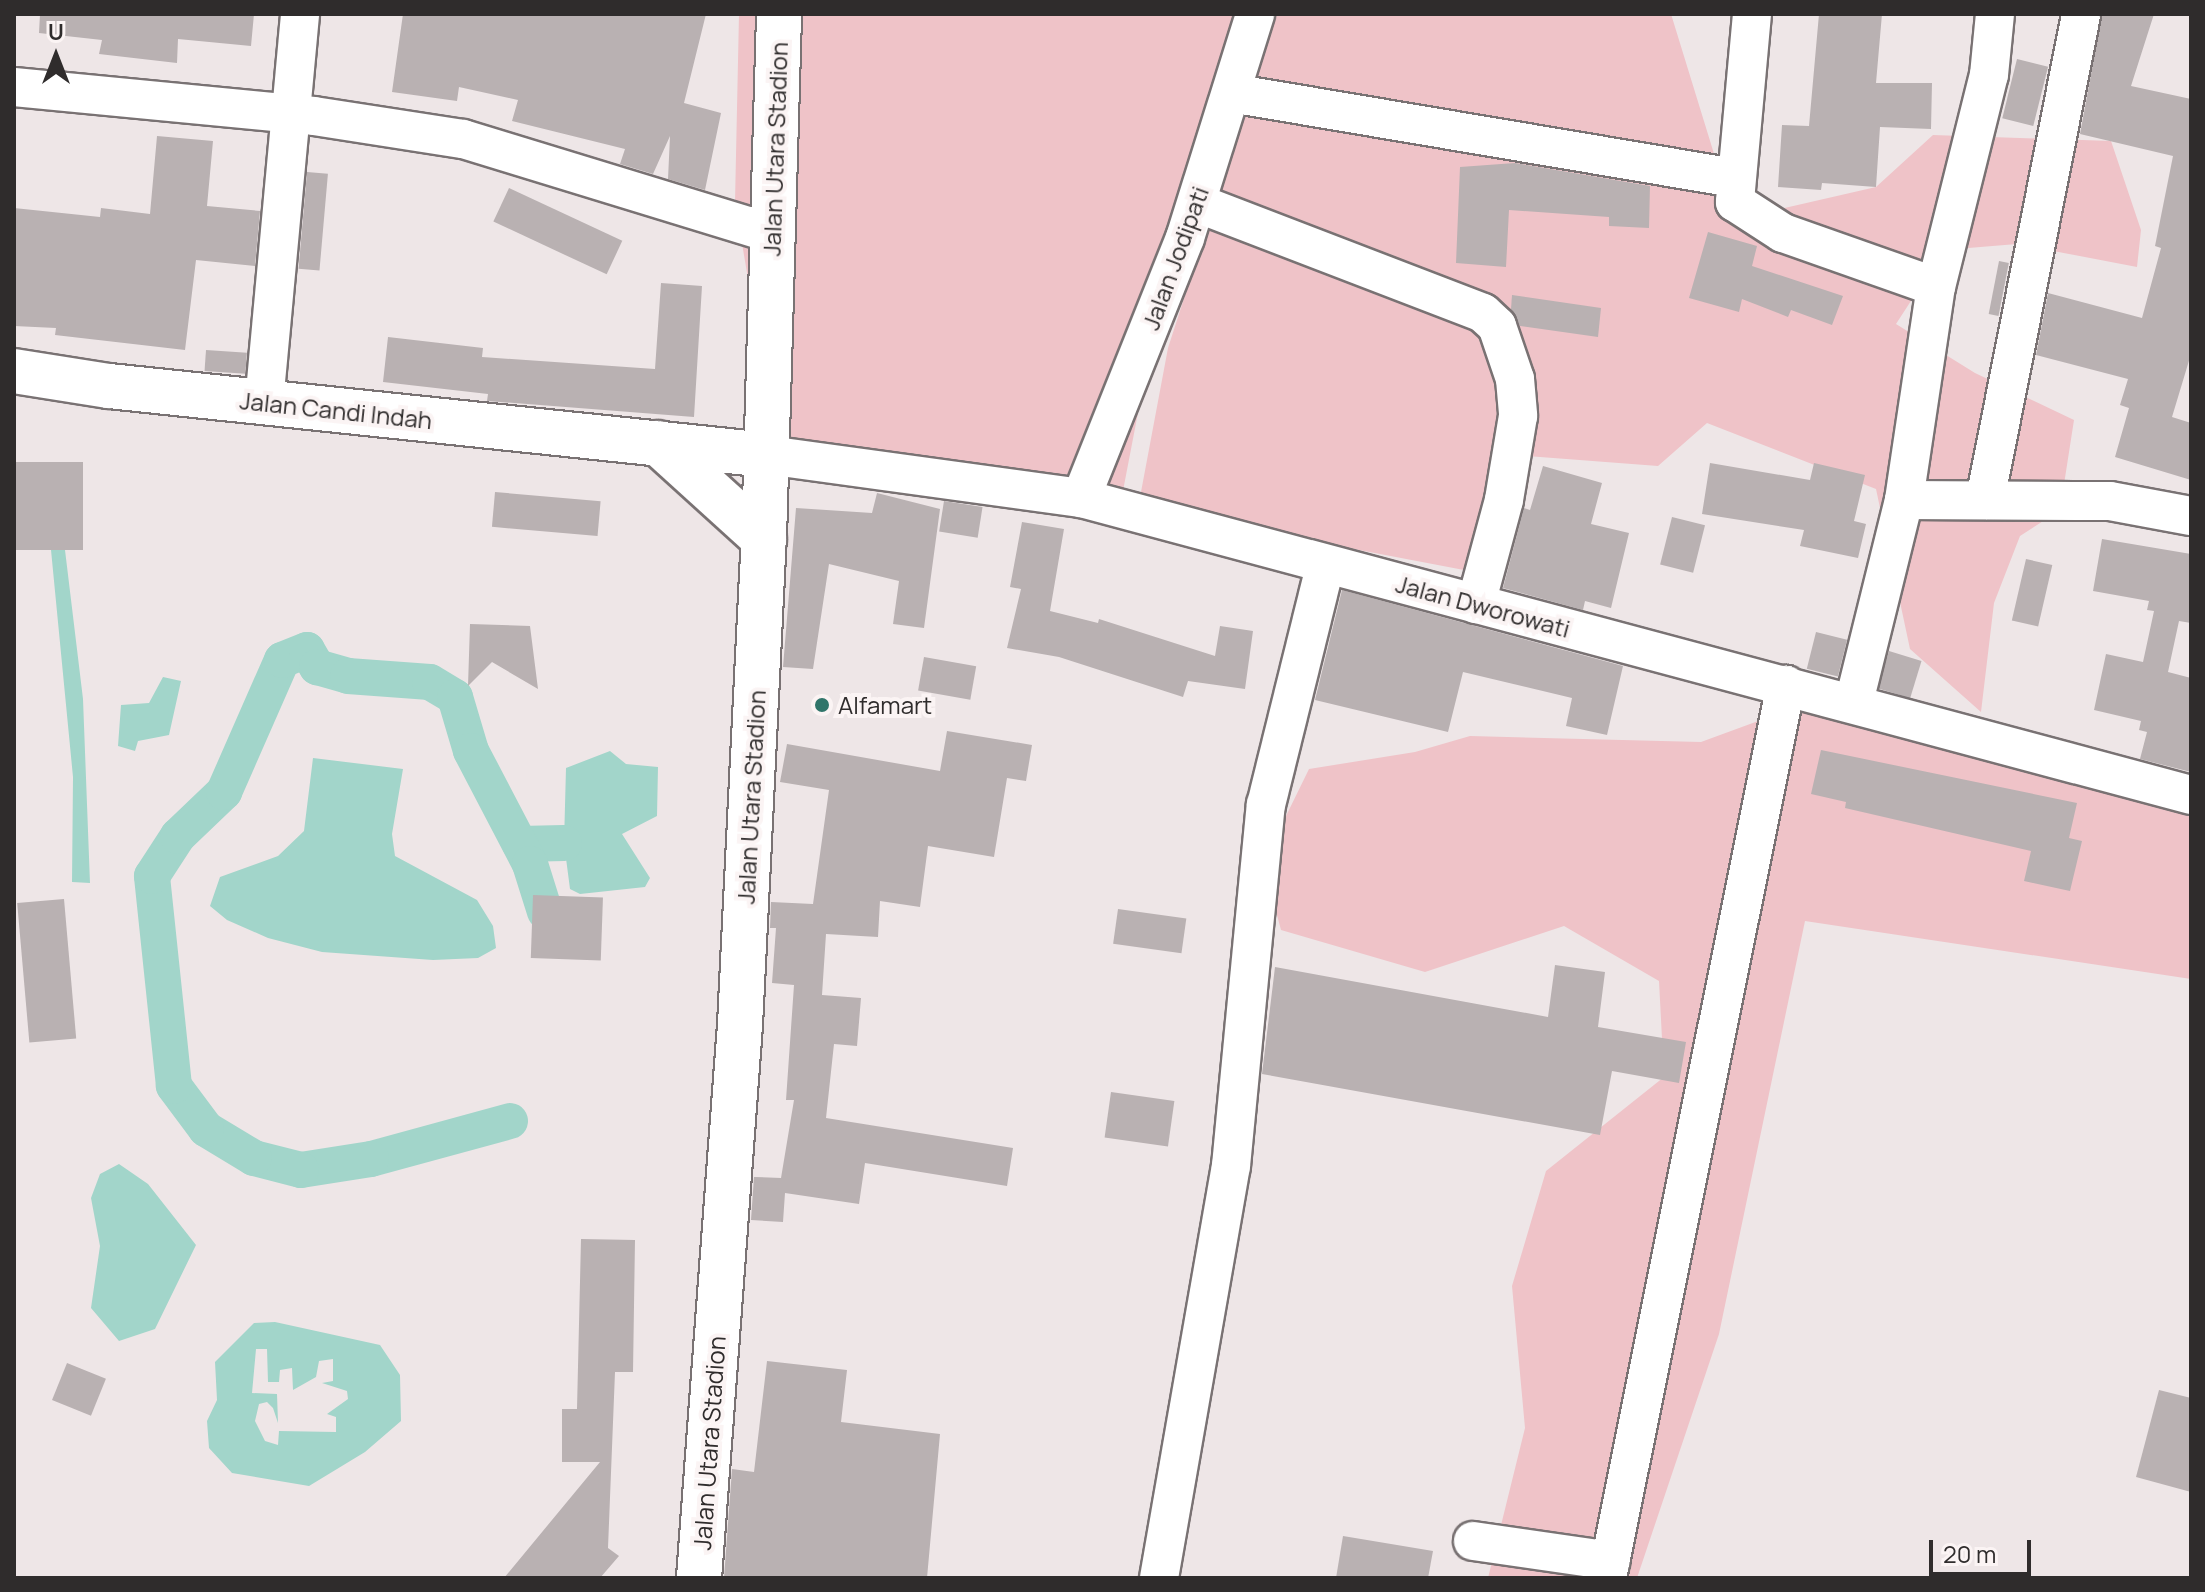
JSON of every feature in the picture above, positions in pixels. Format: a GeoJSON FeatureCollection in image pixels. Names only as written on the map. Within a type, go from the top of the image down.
{"type":"FeatureCollection","features":[{"type":"Feature","properties":{"kind":"street"},"geometry":{"type":"LineString","coordinates":[[264,403],[288,116],[300,14]]}},
{"type":"Feature","properties":{"kind":"street","name":"Jalan Utara Stadion"},"geometry":{"type":"LineString","coordinates":[[699,1578],[740,1025],[764,539],[779,14]]}},
{"type":"Feature","properties":{"kind":"street","name":"Jalan Jodipati"},"geometry":{"type":"LineString","coordinates":[[1081,498],[1197,203],[1255,14]]}},
{"type":"Feature","properties":{"kind":"street"},"geometry":{"type":"LineString","coordinates":[[1752,14],[1734,178],[1735,202],[1749,216],[1783,233],[1936,287]]}},
{"type":"Feature","properties":{"kind":"street"},"geometry":{"type":"LineString","coordinates":[[1854,702],[1904,500],[1936,287],[1989,75],[1995,14]]}},
{"type":"Feature","properties":{"kind":"street"},"geometry":{"type":"LineString","coordinates":[[1985,500],[2081,14]]}},
{"type":"Feature","properties":{"kind":"street"},"geometry":{"type":"LineString","coordinates":[[14,87],[288,116],[463,139],[773,234]]}},
{"type":"Feature","properties":{"kind":"street"},"geometry":{"type":"LineString","coordinates":[[1231,93],[1734,178]]}},
{"type":"Feature","properties":{"kind":"street"},"geometry":{"type":"LineString","coordinates":[[1197,203],[1483,313],[1497,326],[1515,379],[1518,416],[1504,500],[1476,604]]}},
{"type":"Feature","properties":{"kind":"street","name":"Jalan Candi Indah"},"geometry":{"type":"LineString","coordinates":[[14,371],[264,403],[767,455]]}},
{"type":"Feature","properties":{"kind":"street"},"geometry":{"type":"LineString","coordinates":[[658,443],[764,539]]}},
{"type":"Feature","properties":{"kind":"street","name":"Jalan Dworowati"},"geometry":{"type":"LineString","coordinates":[[767,455],[1081,498],[1325,566],[1854,702],[2191,795]]}},
{"type":"Feature","properties":{"kind":"street"},"geometry":{"type":"LineString","coordinates":[[1904,500],[2110,501],[2191,516]]}},
{"type":"Feature","properties":{"kind":"street"},"geometry":{"type":"LineString","coordinates":[[1159,1578],[1231,1166],[1266,805],[1325,566]]}},
{"type":"Feature","properties":{"kind":"street"},"geometry":{"type":"LineString","coordinates":[[1473,1541],[1609,1570],[1786,685]]}},
{"type":"Feature","properties":{"kind":"shaded area"},"geometry":{"type":"Polygon","coordinates":[[[739,14],[1251,14],[1172,236],[1122,496],[776,444],[735,202],[739,14]]]}},
{"type":"Feature","properties":{"kind":"shaded area"},"geometry":{"type":"Polygon","coordinates":[[[1276,14],[1671,14],[1719,170],[1758,214],[1876,187],[1933,135],[2111,141],[2141,230],[2137,267],[2017,244],[1944,250],[1896,324],[1975,373],[2074,420],[2060,510],[2020,536],[1994,603],[1981,712],[1910,649],[1876,489],[1707,423],[1658,466],[1527,456],[1464,570],[1138,508],[1168,348],[1276,14]]]}},
{"type":"Feature","properties":{"kind":"shaded area"},"geometry":{"type":"Polygon","coordinates":[[[51,550],[65,550],[83,699],[90,883],[72,882],[73,777],[51,550]]]}},
{"type":"Feature","properties":{"kind":"shaded area"},"geometry":{"type":"Polygon","coordinates":[[[163,677],[181,681],[169,735],[138,741],[135,751],[118,746],[121,705],[149,703],[163,677]]]}},
{"type":"Feature","properties":{"kind":"shaded area"},"geometry":{"type":"Polygon","coordinates":[[[1829,695],[2191,797],[2191,979],[1805,921],[1719,1334],[1637,1578],[1488,1578],[1525,1428],[1512,1286],[1546,1171],[1664,1077],[1659,981],[1564,926],[1425,972],[1281,930],[1263,863],[1309,769],[1415,752],[1470,736],[1701,742],[1829,695]]]}},
{"type":"Feature","properties":{"kind":"shaded area"},"geometry":{"type":"Polygon","coordinates":[[[610,751],[626,764],[658,767],[657,816],[622,834],[650,878],[645,887],[580,894],[570,889],[564,843],[566,768],[610,751]]]}},
{"type":"Feature","properties":{"kind":"shaded area"},"geometry":{"type":"Polygon","coordinates":[[[313,758],[403,769],[392,834],[395,856],[477,900],[493,926],[496,948],[478,958],[433,960],[322,952],[268,938],[227,920],[210,906],[220,877],[278,856],[304,831],[313,758]]]}},
{"type":"Feature","properties":{"kind":"shaded area"},"geometry":{"type":"Polygon","coordinates":[[[119,1164],[148,1184],[196,1245],[155,1329],[119,1341],[91,1308],[100,1246],[91,1198],[100,1174],[119,1164]]]}},
{"type":"Feature","properties":{"kind":"shaded area"},"geometry":{"type":"Polygon","coordinates":[[[275,1322],[380,1345],[400,1375],[401,1421],[365,1452],[309,1486],[232,1473],[209,1448],[207,1421],[217,1400],[215,1362],[254,1323],[275,1322]]]}},
{"type":"Feature","properties":{"kind":"pier"},"geometry":{"type":"Polygon","coordinates":[[[256,1349],[267,1349],[268,1382],[279,1382],[280,1370],[292,1368],[293,1390],[316,1377],[319,1361],[333,1359],[333,1381],[322,1383],[347,1391],[348,1399],[327,1414],[336,1417],[336,1432],[279,1431],[278,1445],[265,1441],[255,1421],[259,1404],[267,1402],[273,1408],[278,1423],[277,1394],[252,1393],[256,1349]]]}},
{"type":"Feature","properties":{"kind":"building"},"geometry":{"type":"Polygon","coordinates":[[[40,14],[254,14],[251,46],[178,39],[177,63],[99,54],[102,40],[39,33],[40,14]]]}},
{"type":"Feature","properties":{"kind":"building"},"geometry":{"type":"Polygon","coordinates":[[[403,14],[706,14],[684,103],[721,113],[705,190],[668,179],[670,136],[653,174],[620,164],[625,149],[512,121],[518,100],[459,87],[457,101],[392,92],[403,14]]]}},
{"type":"Feature","properties":{"kind":"building"},"geometry":{"type":"Polygon","coordinates":[[[1819,14],[1882,14],[1876,83],[1932,83],[1931,129],[1880,127],[1876,187],[1822,183],[1821,190],[1778,187],[1782,125],[1809,126],[1819,14]]]}},
{"type":"Feature","properties":{"kind":"building"},"geometry":{"type":"Polygon","coordinates":[[[2102,14],[2154,14],[2131,86],[2191,99],[2191,354],[2172,417],[2191,423],[2191,480],[2115,457],[2129,408],[2120,405],[2128,379],[2036,355],[2048,293],[2142,318],[2161,248],[2155,246],[2173,156],[2080,134],[2102,14]]]}},
{"type":"Feature","properties":{"kind":"building"},"geometry":{"type":"Polygon","coordinates":[[[2017,59],[2048,67],[2033,126],[2002,118],[2017,59]]]}},
{"type":"Feature","properties":{"kind":"building"},"geometry":{"type":"Polygon","coordinates":[[[157,136],[213,141],[207,206],[260,211],[255,266],[196,260],[185,350],[55,335],[56,328],[14,326],[14,208],[100,217],[101,208],[150,214],[157,136]]]}},
{"type":"Feature","properties":{"kind":"building"},"geometry":{"type":"Polygon","coordinates":[[[1515,163],[1650,186],[1649,228],[1609,226],[1609,217],[1509,210],[1506,267],[1456,263],[1460,167],[1515,163]]]}},
{"type":"Feature","properties":{"kind":"building"},"geometry":{"type":"Polygon","coordinates":[[[307,172],[328,174],[319,270],[299,269],[307,172]]]}},
{"type":"Feature","properties":{"kind":"building"},"geometry":{"type":"Polygon","coordinates":[[[509,188],[622,241],[607,274],[493,222],[509,188]]]}},
{"type":"Feature","properties":{"kind":"building"},"geometry":{"type":"Polygon","coordinates":[[[1708,232],[1757,246],[1752,266],[1843,296],[1832,325],[1791,310],[1788,317],[1742,299],[1739,312],[1689,298],[1708,232]]]}},
{"type":"Feature","properties":{"kind":"building"},"geometry":{"type":"Polygon","coordinates":[[[1999,261],[2009,263],[1999,316],[1989,314],[1999,261]]]}},
{"type":"Feature","properties":{"kind":"building"},"geometry":{"type":"Polygon","coordinates":[[[661,283],[702,286],[694,417],[487,401],[488,394],[383,382],[388,337],[483,348],[482,357],[655,369],[661,283]]]}},
{"type":"Feature","properties":{"kind":"building"},"geometry":{"type":"Polygon","coordinates":[[[1512,295],[1601,308],[1598,337],[1520,326],[1511,309],[1512,295]]]}},
{"type":"Feature","properties":{"kind":"building"},"geometry":{"type":"Polygon","coordinates":[[[206,350],[247,353],[245,374],[205,371],[206,350]]]}},
{"type":"Feature","properties":{"kind":"building"},"geometry":{"type":"Polygon","coordinates":[[[14,462],[83,462],[83,550],[14,550],[14,462]]]}},
{"type":"Feature","properties":{"kind":"building"},"geometry":{"type":"Polygon","coordinates":[[[1710,463],[1810,480],[1814,463],[1865,475],[1854,521],[1866,524],[1858,558],[1800,546],[1804,530],[1702,514],[1710,463]]]}},
{"type":"Feature","properties":{"kind":"building"},"geometry":{"type":"Polygon","coordinates":[[[1543,466],[1602,483],[1591,524],[1629,533],[1611,608],[1585,601],[1583,610],[1503,588],[1524,508],[1530,510],[1543,466]]]}},
{"type":"Feature","properties":{"kind":"building"},"geometry":{"type":"Polygon","coordinates":[[[495,492],[601,501],[598,536],[492,527],[495,492]]]}},
{"type":"Feature","properties":{"kind":"building"},"geometry":{"type":"Polygon","coordinates":[[[877,493],[940,509],[924,628],[893,624],[899,581],[829,564],[813,669],[783,667],[796,508],[872,513],[877,493]]]}},
{"type":"Feature","properties":{"kind":"building"},"geometry":{"type":"Polygon","coordinates":[[[944,501],[983,507],[978,538],[939,532],[944,501]]]}},
{"type":"Feature","properties":{"kind":"building"},"geometry":{"type":"Polygon","coordinates":[[[1672,517],[1705,525],[1693,573],[1660,565],[1672,517]]]}},
{"type":"Feature","properties":{"kind":"building"},"geometry":{"type":"Polygon","coordinates":[[[1022,522],[1064,529],[1050,611],[1098,623],[1099,619],[1215,656],[1220,626],[1253,631],[1245,689],[1188,681],[1183,697],[1059,657],[1007,648],[1021,589],[1010,587],[1022,522]]]}},
{"type":"Feature","properties":{"kind":"building"},"geometry":{"type":"Polygon","coordinates":[[[2102,539],[2191,554],[2191,623],[2179,621],[2168,672],[2191,678],[2191,772],[2140,759],[2147,732],[2139,730],[2141,721],[2094,710],[2106,654],[2143,662],[2154,611],[2147,610],[2149,601],[2093,591],[2102,539]]]}},
{"type":"Feature","properties":{"kind":"building"},"geometry":{"type":"Polygon","coordinates":[[[2026,559],[2052,565],[2038,626],[2012,620],[2026,559]]]}},
{"type":"Feature","properties":{"kind":"building"},"geometry":{"type":"Polygon","coordinates":[[[1342,590],[1623,666],[1607,735],[1566,726],[1572,698],[1463,672],[1448,732],[1315,700],[1342,590]]]}},
{"type":"Feature","properties":{"kind":"building"},"geometry":{"type":"Polygon","coordinates":[[[470,624],[530,626],[538,689],[492,662],[468,686],[470,624]]]}},
{"type":"Feature","properties":{"kind":"building"},"geometry":{"type":"Polygon","coordinates":[[[1816,632],[1847,640],[1838,677],[1807,669],[1816,632]]]}},
{"type":"Feature","properties":{"kind":"building"},"geometry":{"type":"Polygon","coordinates":[[[1889,651],[1922,661],[1910,698],[1878,688],[1889,651]]]}},
{"type":"Feature","properties":{"kind":"building"},"geometry":{"type":"Polygon","coordinates":[[[924,657],[976,666],[970,700],[918,690],[924,657]]]}},
{"type":"Feature","properties":{"kind":"building"},"geometry":{"type":"Polygon","coordinates":[[[947,731],[1032,745],[1026,781],[1007,778],[994,857],[928,846],[920,907],[880,901],[878,937],[826,934],[822,995],[861,998],[857,1046],[834,1044],[826,1118],[1013,1148],[1007,1186],[865,1163],[859,1204],[785,1193],[783,1222],[751,1220],[754,1177],[781,1178],[794,1100],[786,1100],[794,985],[772,983],[776,928],[770,928],[771,902],[813,904],[829,790],[780,782],[787,744],[940,771],[947,731]]]}},
{"type":"Feature","properties":{"kind":"building"},"geometry":{"type":"Polygon","coordinates":[[[1821,750],[2077,803],[2069,838],[2082,841],[2070,891],[2024,881],[2031,851],[1845,808],[1846,802],[1811,794],[1821,750]]]}},
{"type":"Feature","properties":{"kind":"building"},"geometry":{"type":"Polygon","coordinates":[[[533,895],[603,897],[601,960],[531,958],[533,895]]]}},
{"type":"Feature","properties":{"kind":"building"},"geometry":{"type":"Polygon","coordinates":[[[64,899],[76,1038],[29,1043],[17,903],[64,899]]]}},
{"type":"Feature","properties":{"kind":"building"},"geometry":{"type":"Polygon","coordinates":[[[1118,909],[1186,919],[1181,953],[1113,944],[1118,909]]]}},
{"type":"Feature","properties":{"kind":"building"},"geometry":{"type":"Polygon","coordinates":[[[1555,965],[1605,972],[1598,1027],[1686,1042],[1679,1083],[1612,1071],[1600,1135],[1262,1074],[1275,967],[1548,1017],[1555,965]]]}},
{"type":"Feature","properties":{"kind":"building"},"geometry":{"type":"Polygon","coordinates":[[[1111,1092],[1174,1101],[1168,1146],[1105,1138],[1111,1092]]]}},
{"type":"Feature","properties":{"kind":"building"},"geometry":{"type":"Polygon","coordinates":[[[581,1239],[635,1240],[633,1372],[615,1372],[608,1548],[619,1556],[600,1578],[504,1578],[600,1462],[562,1462],[562,1409],[577,1409],[581,1239]]]}},
{"type":"Feature","properties":{"kind":"building"},"geometry":{"type":"Polygon","coordinates":[[[767,1361],[847,1370],[841,1422],[940,1434],[927,1578],[724,1578],[732,1469],[754,1472],[767,1361]]]}},
{"type":"Feature","properties":{"kind":"building"},"geometry":{"type":"Polygon","coordinates":[[[67,1363],[106,1379],[91,1416],[52,1400],[67,1363]]]}},
{"type":"Feature","properties":{"kind":"building"},"geometry":{"type":"Polygon","coordinates":[[[2159,1390],[2191,1398],[2191,1492],[2136,1477],[2159,1390]]]}},
{"type":"Feature","properties":{"kind":"building"},"geometry":{"type":"Polygon","coordinates":[[[1343,1536],[1433,1551],[1428,1578],[1336,1578],[1343,1536]]]}},
{"type":"Feature","properties":{"kind":"waterway"},"geometry":{"type":"LineString","coordinates":[[510,1121],[371,1159],[301,1170],[254,1158],[206,1129],[174,1086],[152,876],[178,836],[224,792],[282,660],[307,650],[317,667],[348,676],[430,682],[455,697],[471,751],[530,864],[545,912]]}},
{"type":"Feature","properties":{"kind":"waterway"},"geometry":{"type":"LineString","coordinates":[[520,844],[564,843]]}},
{"type":"Feature","properties":{"kind":"place","name":"Alfamart"},"geometry":{"type":"Point","coordinates":[822,705]}}]}
